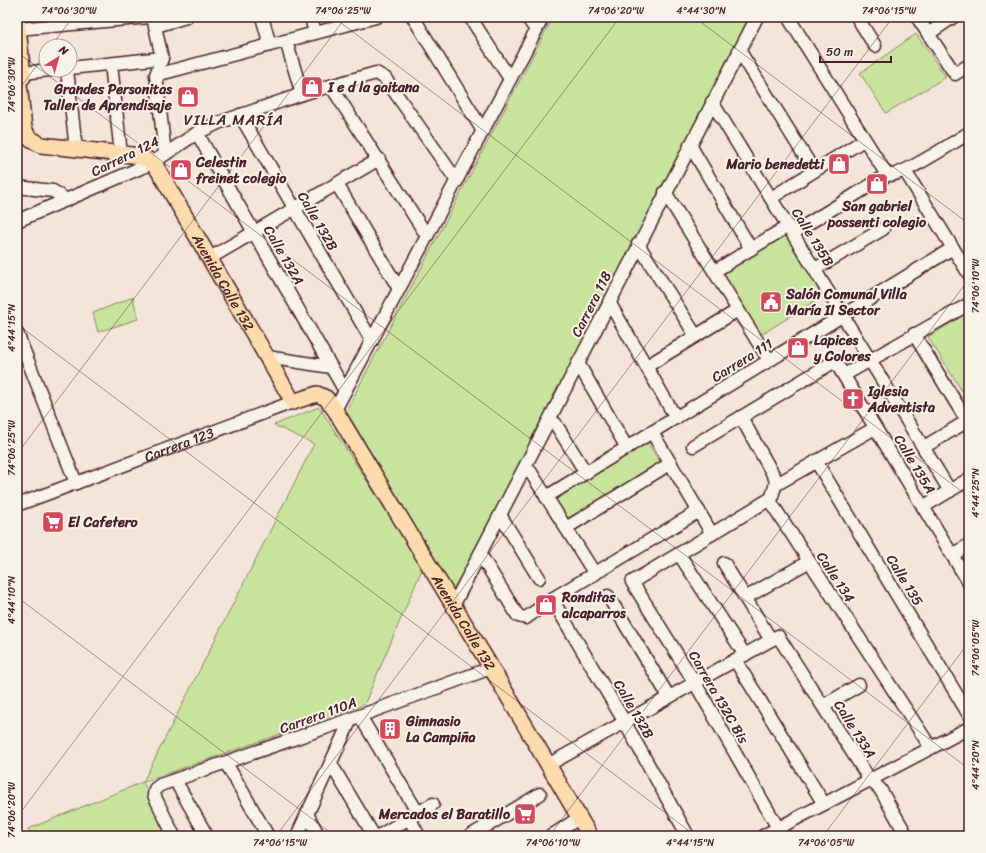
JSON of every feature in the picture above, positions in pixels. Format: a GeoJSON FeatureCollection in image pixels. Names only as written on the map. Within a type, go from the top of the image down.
{"type":"FeatureCollection","features":[{"type":"Feature","properties":{"kind":"main road"},"geometry":{"type":"LineString","coordinates":[[18,23],[23,138],[37,144],[140,157],[152,163]]}},
{"type":"Feature","properties":{"kind":"main road"},"geometry":{"type":"LineString","coordinates":[[20,70],[29,127],[38,140],[52,145]]}},
{"type":"Feature","properties":{"kind":"main road","name":"Avenida Calle 132"},"geometry":{"type":"LineString","coordinates":[[152,163],[162,175],[292,402]]}},
{"type":"Feature","properties":{"kind":"main road","name":"Carrera 123"},"geometry":{"type":"LineString","coordinates":[[292,402],[317,394],[326,398],[335,410]]}},
{"type":"Feature","properties":{"kind":"main road","name":"Avenida Calle 132"},"geometry":{"type":"LineString","coordinates":[[335,410],[491,668],[590,836]]}},
{"type":"Feature","properties":{"kind":"street"},"geometry":{"type":"LineString","coordinates":[[18,23],[153,20],[186,17]]}},
{"type":"Feature","properties":{"kind":"street"},"geometry":{"type":"LineString","coordinates":[[262,17],[270,45]]}},
{"type":"Feature","properties":{"kind":"street"},"geometry":{"type":"LineString","coordinates":[[311,17],[315,33]]}},
{"type":"Feature","properties":{"kind":"street"},"geometry":{"type":"LineString","coordinates":[[156,75],[315,33],[357,19],[376,17]]}},
{"type":"Feature","properties":{"kind":"street"},"geometry":{"type":"LineString","coordinates":[[414,17],[483,131]]}},
{"type":"Feature","properties":{"kind":"street"},"geometry":{"type":"LineString","coordinates":[[470,17],[510,79]]}},
{"type":"Feature","properties":{"kind":"street"},"geometry":{"type":"LineString","coordinates":[[527,17],[536,30]]}},
{"type":"Feature","properties":{"kind":"street"},"geometry":{"type":"LineString","coordinates":[[335,410],[543,17]]}},
{"type":"Feature","properties":{"kind":"street","name":"Carrera 118"},"geometry":{"type":"LineString","coordinates":[[453,606],[756,17]]}},
{"type":"Feature","properties":{"kind":"street"},"geometry":{"type":"LineString","coordinates":[[788,17],[887,175]]}},
{"type":"Feature","properties":{"kind":"street"},"geometry":{"type":"LineString","coordinates":[[857,17],[875,46]]}},
{"type":"Feature","properties":{"kind":"street"},"geometry":{"type":"LineString","coordinates":[[917,17],[954,74],[969,65]]}},
{"type":"Feature","properties":{"kind":"street"},"geometry":{"type":"LineString","coordinates":[[928,34],[953,17]]}},
{"type":"Feature","properties":{"kind":"street"},"geometry":{"type":"LineString","coordinates":[[153,20],[162,58],[156,75],[165,154]]}},
{"type":"Feature","properties":{"kind":"street"},"geometry":{"type":"LineString","coordinates":[[286,41],[302,94]]}},
{"type":"Feature","properties":{"kind":"street"},"geometry":{"type":"LineString","coordinates":[[739,50],[814,171]]}},
{"type":"Feature","properties":{"kind":"street"},"geometry":{"type":"LineString","coordinates":[[78,67],[162,58]]}},
{"type":"Feature","properties":{"kind":"street"},"geometry":{"type":"LineString","coordinates":[[111,64],[121,154]]}},
{"type":"Feature","properties":{"kind":"street"},"geometry":{"type":"LineString","coordinates":[[20,70],[38,70]]}},
{"type":"Feature","properties":{"kind":"street","name":"Carrera 124"},"geometry":{"type":"LineString","coordinates":[[17,221],[152,163],[197,133],[240,115],[302,94],[376,73],[381,74],[385,78],[457,181]]}},
{"type":"Feature","properties":{"kind":"street"},"geometry":{"type":"LineString","coordinates":[[68,78],[76,148]]}},
{"type":"Feature","properties":{"kind":"street"},"geometry":{"type":"LineString","coordinates":[[331,86],[427,236]]}},
{"type":"Feature","properties":{"kind":"street","name":"Calle 135B"},"geometry":{"type":"LineString","coordinates":[[712,102],[950,490]]}},
{"type":"Feature","properties":{"kind":"street","name":"Calle 132B"},"geometry":{"type":"LineString","coordinates":[[240,115],[293,209],[372,341]]}},
{"type":"Feature","properties":{"kind":"street","name":"Calle 132A"},"geometry":{"type":"LineString","coordinates":[[197,133],[345,391]]}},
{"type":"Feature","properties":{"kind":"street"},"geometry":{"type":"LineString","coordinates":[[715,271],[751,249],[791,230],[887,175],[891,176],[905,171],[969,133]]}},
{"type":"Feature","properties":{"kind":"street"},"geometry":{"type":"LineString","coordinates":[[771,198],[864,140]]}},
{"type":"Feature","properties":{"kind":"street"},"geometry":{"type":"LineString","coordinates":[[690,145],[751,249]]}},
{"type":"Feature","properties":{"kind":"street"},"geometry":{"type":"LineString","coordinates":[[210,258],[379,159]]}},
{"type":"Feature","properties":{"kind":"street"},"geometry":{"type":"LineString","coordinates":[[905,171],[969,274]]}},
{"type":"Feature","properties":{"kind":"street"},"geometry":{"type":"LineString","coordinates":[[337,184],[400,289]]}},
{"type":"Feature","properties":{"kind":"street"},"geometry":{"type":"LineString","coordinates":[[17,187],[53,191],[67,200]]}},
{"type":"Feature","properties":{"kind":"street"},"geometry":{"type":"LineString","coordinates":[[665,192],[770,360]]}},
{"type":"Feature","properties":{"kind":"street"},"geometry":{"type":"LineString","coordinates":[[815,269],[883,229]]}},
{"type":"Feature","properties":{"kind":"street"},"geometry":{"type":"LineString","coordinates":[[638,244],[696,336]]}},
{"type":"Feature","properties":{"kind":"street","name":"Carrera 111"},"geometry":{"type":"LineString","coordinates":[[546,497],[953,248]]}},
{"type":"Feature","properties":{"kind":"street"},"geometry":{"type":"LineString","coordinates":[[609,302],[676,418]]}},
{"type":"Feature","properties":{"kind":"street"},"geometry":{"type":"LineString","coordinates":[[844,376],[914,334],[969,304]]}},
{"type":"Feature","properties":{"kind":"street"},"geometry":{"type":"LineString","coordinates":[[647,366],[738,310]]}},
{"type":"Feature","properties":{"kind":"street"},"geometry":{"type":"LineString","coordinates":[[17,332],[76,483]]}},
{"type":"Feature","properties":{"kind":"street"},"geometry":{"type":"LineString","coordinates":[[914,334],[968,420],[924,447]]}},
{"type":"Feature","properties":{"kind":"street"},"geometry":{"type":"LineString","coordinates":[[267,357],[331,367]]}},
{"type":"Feature","properties":{"kind":"street","name":"Calle 135A"},"geometry":{"type":"LineString","coordinates":[[741,417],[835,361],[969,583]]}},
{"type":"Feature","properties":{"kind":"street"},"geometry":{"type":"LineString","coordinates":[[578,364],[626,448]]}},
{"type":"Feature","properties":{"kind":"street","name":"Carrera 123"},"geometry":{"type":"LineString","coordinates":[[17,505],[292,402]]}},
{"type":"Feature","properties":{"kind":"street"},"geometry":{"type":"LineString","coordinates":[[693,446],[741,417],[777,484]]}},
{"type":"Feature","properties":{"kind":"street"},"geometry":{"type":"LineString","coordinates":[[555,423],[586,473]]}},
{"type":"Feature","properties":{"kind":"street"},"geometry":{"type":"LineString","coordinates":[[824,804],[678,554],[770,499],[777,484],[876,428]]}},
{"type":"Feature","properties":{"kind":"street"},"geometry":{"type":"LineString","coordinates":[[652,432],[712,534]]}},
{"type":"Feature","properties":{"kind":"street","name":"Calle 135"},"geometry":{"type":"LineString","coordinates":[[816,461],[969,715]]}},
{"type":"Feature","properties":{"kind":"street"},"geometry":{"type":"LineString","coordinates":[[566,528],[670,463]]}},
{"type":"Feature","properties":{"kind":"street"},"geometry":{"type":"LineString","coordinates":[[530,471],[595,574]]}},
{"type":"Feature","properties":{"kind":"street"},"geometry":{"type":"LineString","coordinates":[[923,507],[969,479]]}},
{"type":"Feature","properties":{"kind":"street","name":"Calle 134"},"geometry":{"type":"LineString","coordinates":[[770,499],[808,562],[931,748]]}},
{"type":"Feature","properties":{"kind":"street"},"geometry":{"type":"LineString","coordinates":[[480,554],[518,616],[526,618],[552,599],[699,511]]}},
{"type":"Feature","properties":{"kind":"street"},"geometry":{"type":"LineString","coordinates":[[500,515],[539,578]]}},
{"type":"Feature","properties":{"kind":"street"},"geometry":{"type":"LineString","coordinates":[[952,555],[969,545]]}},
{"type":"Feature","properties":{"kind":"street","name":"Carrera 132C Bis"},"geometry":{"type":"LineString","coordinates":[[678,554],[632,582],[695,683],[778,828]]}},
{"type":"Feature","properties":{"kind":"street"},"geometry":{"type":"LineString","coordinates":[[745,598],[808,562]]}},
{"type":"Feature","properties":{"kind":"street","name":"Calle 133A"},"geometry":{"type":"LineString","coordinates":[[724,563],[745,598],[823,706],[870,780],[880,789],[906,836]]}},
{"type":"Feature","properties":{"kind":"street"},"geometry":{"type":"LineString","coordinates":[[608,596],[669,697]]}},
{"type":"Feature","properties":{"kind":"street","name":"Calle 132B"},"geometry":{"type":"LineString","coordinates":[[552,599],[624,721],[688,836]]}},
{"type":"Feature","properties":{"kind":"street"},"geometry":{"type":"LineString","coordinates":[[548,765],[624,721],[775,638]]}},
{"type":"Feature","properties":{"kind":"street","name":"Carrera 110A"},"geometry":{"type":"LineString","coordinates":[[174,836],[156,801],[155,789],[160,785],[226,763],[491,668]]}},
{"type":"Feature","properties":{"kind":"street"},"geometry":{"type":"LineString","coordinates":[[823,706],[859,685]]}},
{"type":"Feature","properties":{"kind":"street"},"geometry":{"type":"LineString","coordinates":[[297,836],[331,764],[356,717]]}},
{"type":"Feature","properties":{"kind":"street"},"geometry":{"type":"LineString","coordinates":[[356,717],[413,816],[419,836]]}},
{"type":"Feature","properties":{"kind":"street"},"geometry":{"type":"LineString","coordinates":[[763,836],[969,728]]}},
{"type":"Feature","properties":{"kind":"street"},"geometry":{"type":"LineString","coordinates":[[226,763],[268,836]]}},
{"type":"Feature","properties":{"kind":"street"},"geometry":{"type":"LineString","coordinates":[[331,764],[374,836]]}},
{"type":"Feature","properties":{"kind":"street"},"geometry":{"type":"LineString","coordinates":[[175,780],[207,836]]}},
{"type":"Feature","properties":{"kind":"street"},"geometry":{"type":"LineString","coordinates":[[470,836],[540,794]]}},
{"type":"Feature","properties":{"kind":"street"},"geometry":{"type":"LineString","coordinates":[[379,836],[433,804]]}},
{"type":"Feature","properties":{"kind":"street"},"geometry":{"type":"LineString","coordinates":[[307,814],[319,836]]}},
{"type":"Feature","properties":{"kind":"street"},"geometry":{"type":"LineString","coordinates":[[551,836],[580,818]]}},
{"type":"Feature","properties":{"kind":"green space"},"geometry":{"type":"Polygon","coordinates":[[[553,17],[752,17],[454,591],[346,411],[553,17]]]}},
{"type":"Feature","properties":{"kind":"green space"},"geometry":{"type":"Polygon","coordinates":[[[916,34],[946,77],[886,113],[860,73],[916,34]]]}},
{"type":"Feature","properties":{"kind":"green space"},"geometry":{"type":"Polygon","coordinates":[[[788,226],[829,292],[756,338],[715,271],[788,226]]]}},
{"type":"Feature","properties":{"kind":"green space"},"geometry":{"type":"Polygon","coordinates":[[[133,297],[138,319],[98,332],[93,313],[133,297]]]}},
{"type":"Feature","properties":{"kind":"green space"},"geometry":{"type":"Polygon","coordinates":[[[969,312],[969,386],[962,391],[928,337],[969,312]]]}},
{"type":"Feature","properties":{"kind":"green space"},"geometry":{"type":"Polygon","coordinates":[[[319,407],[423,567],[364,705],[143,782],[314,444],[274,425],[319,407]]]}},
{"type":"Feature","properties":{"kind":"green space"},"geometry":{"type":"Polygon","coordinates":[[[646,440],[662,465],[567,523],[551,498],[646,440]]]}},
{"type":"Feature","properties":{"kind":"green space"},"geometry":{"type":"Polygon","coordinates":[[[143,782],[170,836],[32,836],[28,829],[143,782]]]}},
{"type":"Feature","properties":{"kind":"place","name":"I e d la gaitana"},"geometry":{"type":"Point","coordinates":[312,87]}},
{"type":"Feature","properties":{"kind":"place","name":"Grandes Personitas Taller de Aprendisaje"},"geometry":{"type":"Point","coordinates":[188,97]}},
{"type":"Feature","properties":{"kind":"place","name":"Mario benedetti"},"geometry":{"type":"Point","coordinates":[839,164]}},
{"type":"Feature","properties":{"kind":"place","name":"Celestin freinet colegio"},"geometry":{"type":"Point","coordinates":[181,170]}},
{"type":"Feature","properties":{"kind":"place","name":"San gabriel possenti colegio"},"geometry":{"type":"Point","coordinates":[877,184]}},
{"type":"Feature","properties":{"kind":"place","name":"Salón Comunal Villa María II Sector"},"geometry":{"type":"Point","coordinates":[771,302]}},
{"type":"Feature","properties":{"kind":"place","name":"Lapices y Colores"},"geometry":{"type":"Point","coordinates":[798,348]}},
{"type":"Feature","properties":{"kind":"place","name":"Iglesia Adventista"},"geometry":{"type":"Point","coordinates":[853,399]}},
{"type":"Feature","properties":{"kind":"place","name":"El Cafetero"},"geometry":{"type":"Point","coordinates":[53,522]}},
{"type":"Feature","properties":{"kind":"place","name":"Ronditas alcaparros"},"geometry":{"type":"Point","coordinates":[546,605]}},
{"type":"Feature","properties":{"kind":"place","name":"Gimnasio La Campiña"},"geometry":{"type":"Point","coordinates":[390,729]}},
{"type":"Feature","properties":{"kind":"place","name":"Mercados el Baratillo"},"geometry":{"type":"Point","coordinates":[525,814]}},
{"type":"Feature","properties":{"kind":"district","name":"VILLA MARÍA"},"geometry":{"type":"Point","coordinates":[234,120]}}]}
